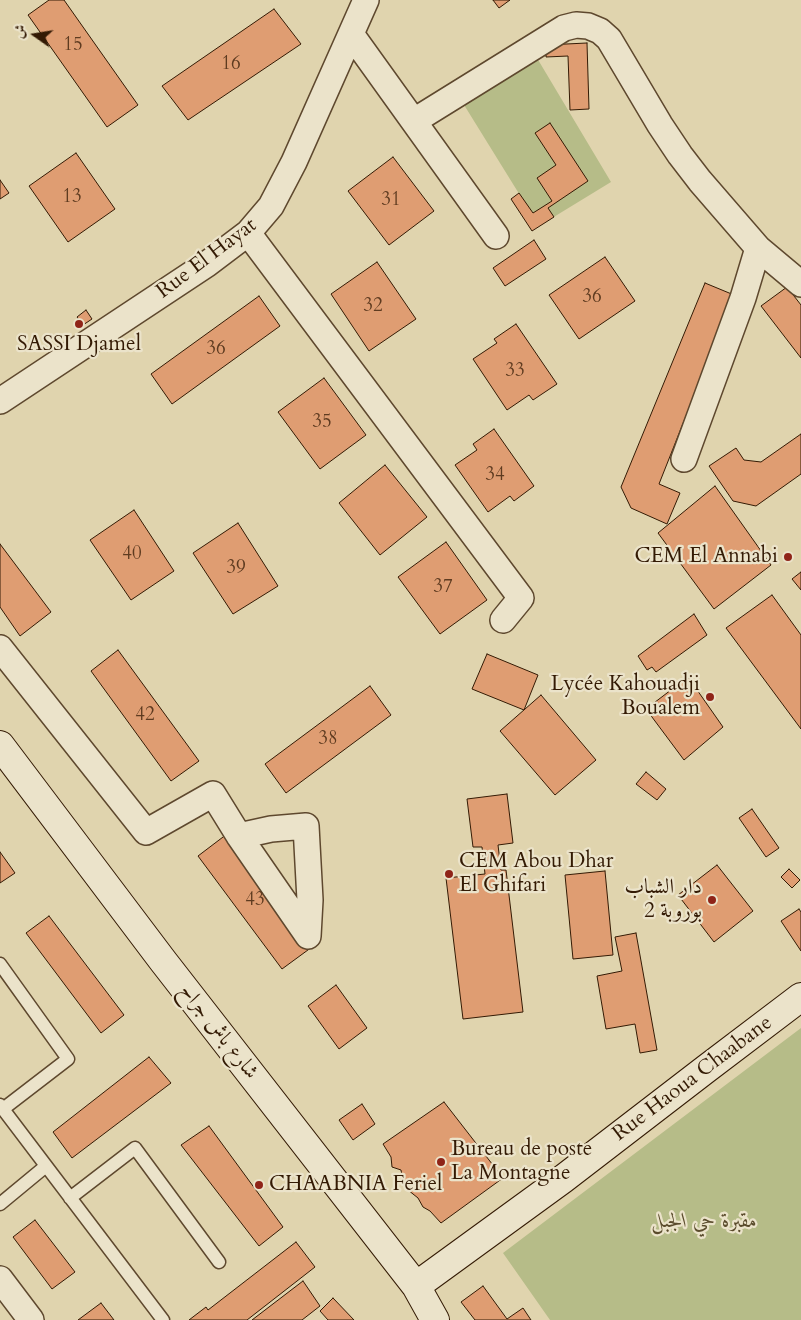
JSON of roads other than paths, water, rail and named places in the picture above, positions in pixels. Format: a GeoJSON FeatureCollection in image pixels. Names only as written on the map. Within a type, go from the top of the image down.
{"type":"FeatureCollection","features":[{"type":"Feature","properties":{"kind":"main road","name":"شارع باش جراح"},"geometry":{"type":"LineString","coordinates":[[0,744],[157,954],[416,1286],[435,1320]]}},
{"type":"Feature","properties":{"kind":"main road","name":"Rue Haoua Chaabane"},"geometry":{"type":"LineString","coordinates":[[416,1286],[563,1179],[801,997]]}},
{"type":"Feature","properties":{"kind":"street","name":"Rue El Hayat"},"geometry":{"type":"LineString","coordinates":[[0,401],[207,264],[248,233],[271,206],[294,162],[366,0]]}},
{"type":"Feature","properties":{"kind":"street"},"geometry":{"type":"LineString","coordinates":[[414,121],[564,28],[576,25],[600,30],[609,39],[660,125],[700,181],[758,248],[801,284]]}},
{"type":"Feature","properties":{"kind":"street"},"geometry":{"type":"LineString","coordinates":[[351,34],[496,236]]}},
{"type":"Feature","properties":{"kind":"street"},"geometry":{"type":"LineString","coordinates":[[248,233],[521,598],[504,620]]}},
{"type":"Feature","properties":{"kind":"street"},"geometry":{"type":"LineString","coordinates":[[684,459],[743,298],[758,248]]}},
{"type":"Feature","properties":{"kind":"street"},"geometry":{"type":"LineString","coordinates":[[0,648],[146,832],[213,794],[239,836]]}},
{"type":"Feature","properties":{"kind":"street"},"geometry":{"type":"LineString","coordinates":[[0,1280],[31,1320]]}},
{"type":"Feature","properties":{"kind":"lane"},"geometry":{"type":"LineString","coordinates":[[0,964],[68,1059],[2,1107],[163,1320]]}},
{"type":"Feature","properties":{"kind":"lane"},"geometry":{"type":"LineString","coordinates":[[70,1198],[135,1148],[219,1262]]}},
{"type":"Feature","properties":{"kind":"lane"},"geometry":{"type":"LineString","coordinates":[[0,1204],[46,1166]]}},
{"type":"Feature","properties":{"kind":"place","name":"SASSI Djamel"},"geometry":{"type":"Point","coordinates":[79,324]}},
{"type":"Feature","properties":{"kind":"place","name":"CEM El Annabi"},"geometry":{"type":"Point","coordinates":[788,557]}},
{"type":"Feature","properties":{"kind":"place","name":"Lycée Kahouadji Boualem"},"geometry":{"type":"Point","coordinates":[710,697]}},
{"type":"Feature","properties":{"kind":"place","name":"CEM Abou Dhar El Ghifari"},"geometry":{"type":"Point","coordinates":[449,874]}},
{"type":"Feature","properties":{"kind":"place","name":"دار الشباب بوروبة 2"},"geometry":{"type":"Point","coordinates":[712,900]}},
{"type":"Feature","properties":{"kind":"place","name":"Bureau de poste La Montagne"},"geometry":{"type":"Point","coordinates":[441,1162]}},
{"type":"Feature","properties":{"kind":"place","name":"CHAABNIA Feriel"},"geometry":{"type":"Point","coordinates":[259,1185]}},
{"type":"Feature","properties":{"kind":"park label","name":"مقبرة حي الجبل"},"geometry":{"type":"Point","coordinates":[704,1222]}}]}
